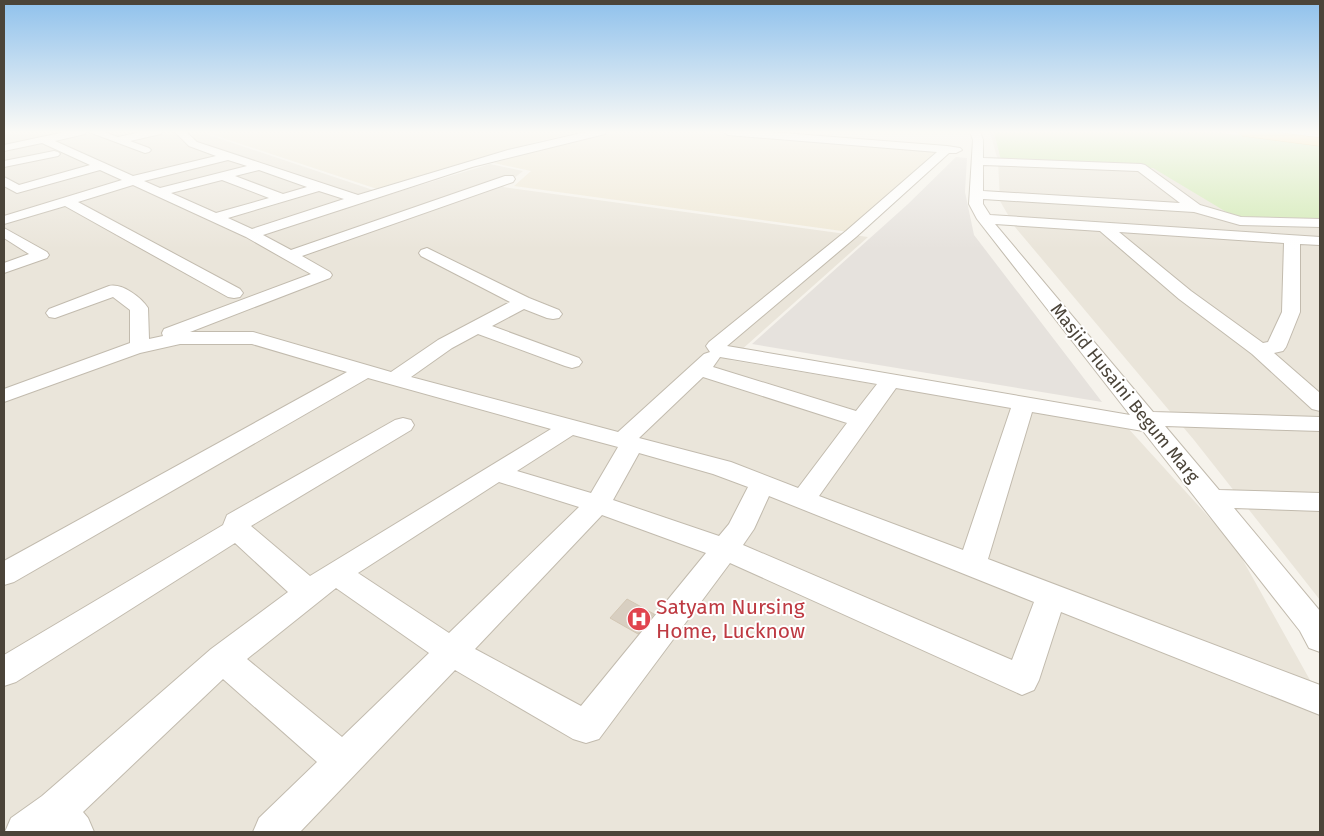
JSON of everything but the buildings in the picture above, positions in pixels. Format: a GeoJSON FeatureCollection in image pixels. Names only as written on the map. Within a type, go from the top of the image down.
{"type":"FeatureCollection","features":[{"type":"Feature","properties":{"kind":"street"},"geometry":{"type":"LineString","coordinates":[[4,181],[17,189],[82,171]]}},
{"type":"Feature","properties":{"kind":"street"},"geometry":{"type":"LineString","coordinates":[[4,396],[324,275],[251,234],[111,171]]}},
{"type":"Feature","properties":{"kind":"street"},"geometry":{"type":"LineString","coordinates":[[4,220],[132,180],[168,171]]}},
{"type":"Feature","properties":{"kind":"street"},"geometry":{"type":"LineString","coordinates":[[159,192],[240,171]]}},
{"type":"Feature","properties":{"kind":"street"},"geometry":{"type":"LineString","coordinates":[[273,171],[359,200]]}},
{"type":"Feature","properties":{"kind":"street"},"geometry":{"type":"LineString","coordinates":[[251,234],[452,171]]}},
{"type":"Feature","properties":{"kind":"street"},"geometry":{"type":"LineString","coordinates":[[719,351],[716,346],[851,234],[922,171]]}},
{"type":"Feature","properties":{"kind":"street","name":"Masjid Husaini Begum Marg"},"geometry":{"type":"LineString","coordinates":[[976,171],[976,204],[988,226],[1312,623],[1320,639]]}},
{"type":"Feature","properties":{"kind":"street"},"geometry":{"type":"LineString","coordinates":[[1145,171],[1195,208]]}},
{"type":"Feature","properties":{"kind":"street"},"geometry":{"type":"LineString","coordinates":[[223,176],[282,198]]}},
{"type":"Feature","properties":{"kind":"street"},"geometry":{"type":"LineString","coordinates":[[288,256],[509,179]]}},
{"type":"Feature","properties":{"kind":"street"},"geometry":{"type":"LineString","coordinates":[[412,184],[457,197]]}},
{"type":"Feature","properties":{"kind":"street"},"geometry":{"type":"LineString","coordinates":[[215,218],[319,187]]}},
{"type":"Feature","properties":{"kind":"street"},"geometry":{"type":"LineString","coordinates":[[976,195],[1195,208],[1240,221],[1320,222]]}},
{"type":"Feature","properties":{"kind":"street"},"geometry":{"type":"LineString","coordinates":[[66,201],[234,293]]}},
{"type":"Feature","properties":{"kind":"street"},"geometry":{"type":"LineString","coordinates":[[984,218],[1320,241]]}},
{"type":"Feature","properties":{"kind":"street"},"geometry":{"type":"LineString","coordinates":[[1104,227],[1185,295],[1259,350],[1320,404]]}},
{"type":"Feature","properties":{"kind":"street"},"geometry":{"type":"LineString","coordinates":[[4,232],[41,255],[4,268]]}},
{"type":"Feature","properties":{"kind":"street"},"geometry":{"type":"LineString","coordinates":[[1259,350],[1276,347],[1291,312],[1292,239]]}},
{"type":"Feature","properties":{"kind":"street"},"geometry":{"type":"LineString","coordinates":[[426,253],[523,302],[553,314]]}},
{"type":"Feature","properties":{"kind":"street"},"geometry":{"type":"LineString","coordinates":[[55,313],[115,290],[139,308],[137,346]]}},
{"type":"Feature","properties":{"kind":"street"},"geometry":{"type":"LineString","coordinates":[[394,379],[445,344],[523,302]]}},
{"type":"Feature","properties":{"kind":"street"},"geometry":{"type":"LineString","coordinates":[[477,327],[572,362]]}},
{"type":"Feature","properties":{"kind":"street"},"geometry":{"type":"LineString","coordinates":[[137,346],[180,338],[253,338],[365,371],[722,468],[1320,700]]}},
{"type":"Feature","properties":{"kind":"street"},"geometry":{"type":"LineString","coordinates":[[273,832],[598,504],[627,442],[719,351]]}},
{"type":"Feature","properties":{"kind":"street"},"geometry":{"type":"LineString","coordinates":[[719,351],[1023,404],[1150,423],[1320,424]]}},
{"type":"Feature","properties":{"kind":"street"},"geometry":{"type":"LineString","coordinates":[[700,369],[861,420]]}},
{"type":"Feature","properties":{"kind":"street"},"geometry":{"type":"LineString","coordinates":[[4,574],[365,371]]}},
{"type":"Feature","properties":{"kind":"street"},"geometry":{"type":"LineString","coordinates":[[803,500],[890,381]]}},
{"type":"Feature","properties":{"kind":"street"},"geometry":{"type":"LineString","coordinates":[[972,565],[1023,404]]}},
{"type":"Feature","properties":{"kind":"street"},"geometry":{"type":"LineString","coordinates":[[309,593],[237,529],[236,522],[403,424]]}},
{"type":"Feature","properties":{"kind":"street"},"geometry":{"type":"LineString","coordinates":[[25,832],[65,821],[222,660],[309,593],[336,574],[570,427]]}},
{"type":"Feature","properties":{"kind":"street"},"geometry":{"type":"LineString","coordinates":[[496,473],[598,504],[724,549],[1022,680],[1051,596]]}},
{"type":"Feature","properties":{"kind":"street"},"geometry":{"type":"LineString","coordinates":[[336,574],[452,652],[586,727],[740,529],[762,484]]}},
{"type":"Feature","properties":{"kind":"street"},"geometry":{"type":"LineString","coordinates":[[1212,499],[1320,502]]}},
{"type":"Feature","properties":{"kind":"street"},"geometry":{"type":"LineString","coordinates":[[4,672],[237,529]]}},
{"type":"Feature","properties":{"kind":"street"},"geometry":{"type":"LineString","coordinates":[[222,660],[343,761]]}},
{"type":"Feature","properties":{"kind":"shaded area"},"geometry":{"type":"Polygon","coordinates":[[[4,171],[316,171],[388,195],[467,171],[523,171],[503,187],[868,237],[730,360],[1127,427],[1235,546],[1320,698],[1320,832],[4,832],[4,171]]]}},
{"type":"Feature","properties":{"kind":"shaded area"},"geometry":{"type":"Polygon","coordinates":[[[323,171],[442,171],[380,190],[323,171]]]}},
{"type":"Feature","properties":{"kind":"shaded area"},"geometry":{"type":"Polygon","coordinates":[[[531,171],[916,171],[849,232],[514,186],[531,171]]]}},
{"type":"Feature","properties":{"kind":"shaded area"},"geometry":{"type":"Polygon","coordinates":[[[942,171],[966,171],[965,192],[974,235],[1102,402],[752,344],[908,204],[942,171]]]}},
{"type":"Feature","properties":{"kind":"shaded area"},"geometry":{"type":"Polygon","coordinates":[[[999,171],[1320,171],[1320,600],[1194,440],[1015,227],[1000,201],[999,171]]]}},
{"type":"Feature","properties":{"kind":"green space"},"geometry":{"type":"Polygon","coordinates":[[[1158,171],[1320,171],[1320,220],[1238,219],[1158,171]]]}},
{"type":"Feature","properties":{"kind":"place","name":"Satyam Nursing Home, Lucknow"},"geometry":{"type":"Point","coordinates":[639,619]}}]}
